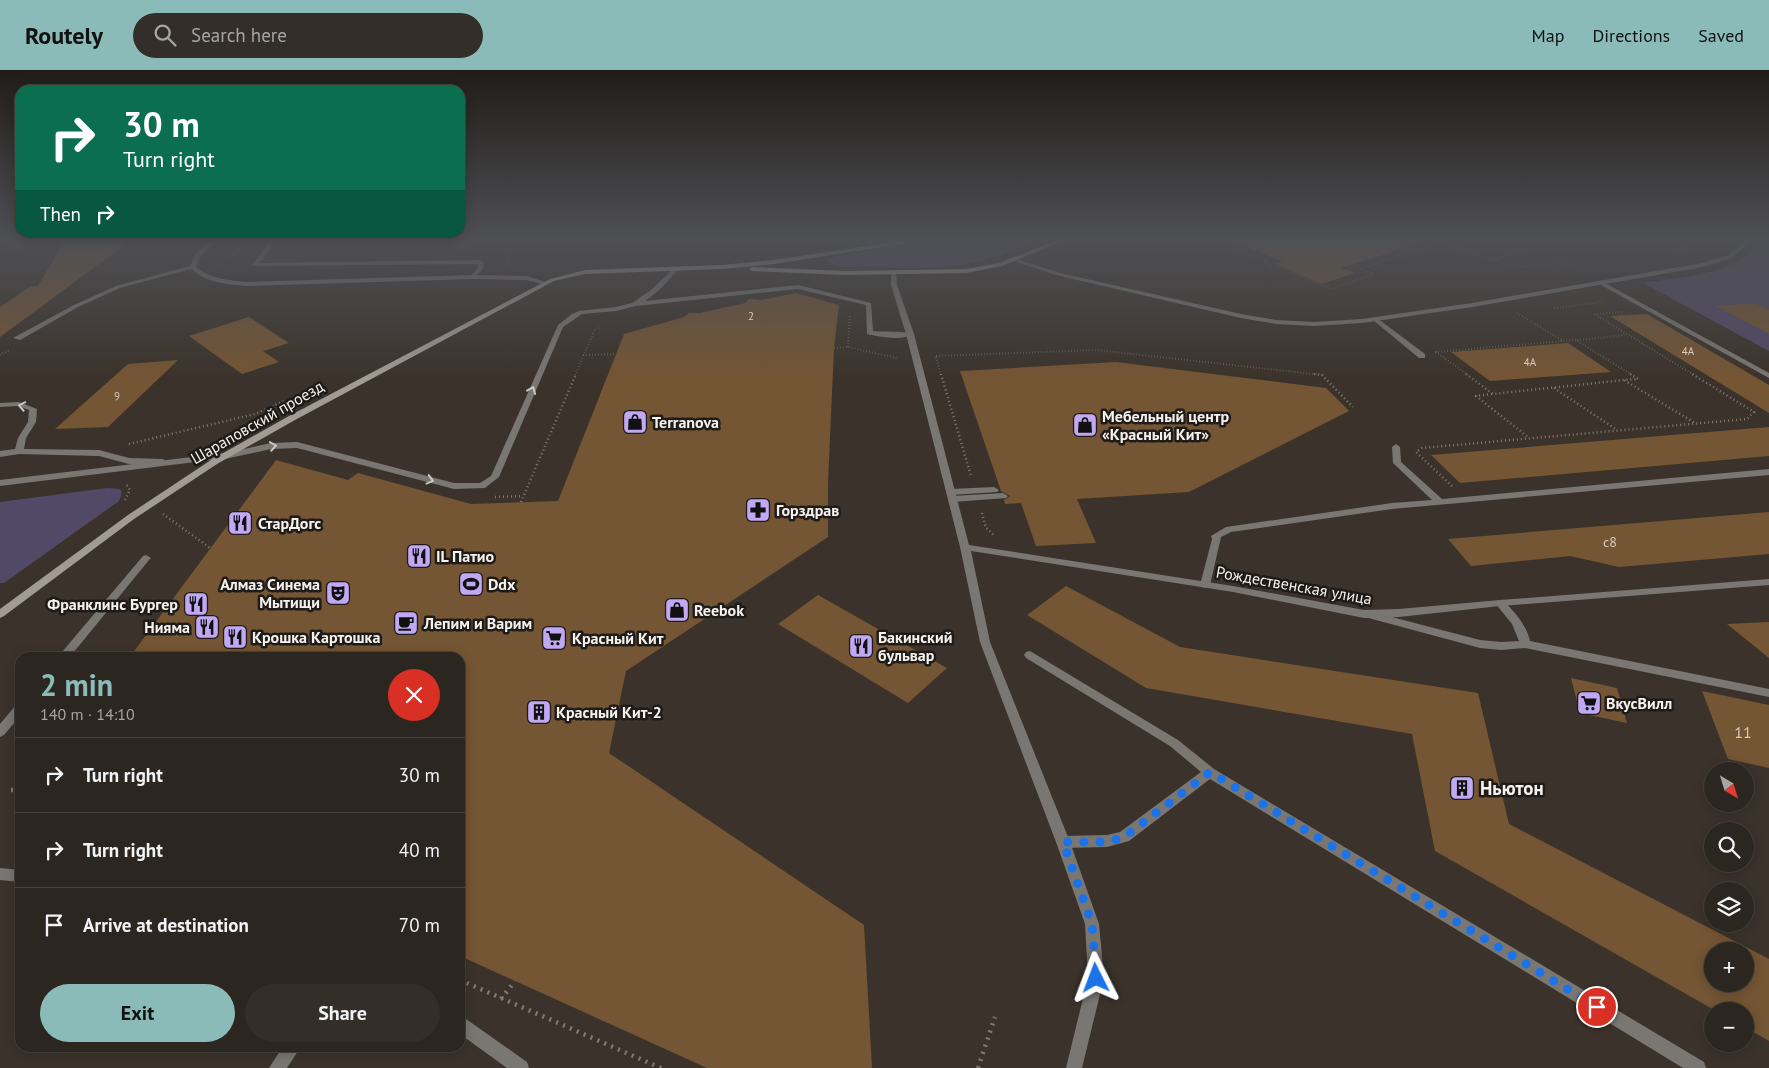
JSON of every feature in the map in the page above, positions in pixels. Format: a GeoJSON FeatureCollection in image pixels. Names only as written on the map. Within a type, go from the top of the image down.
{"type":"FeatureCollection","features":[{"type":"Feature","properties":{"kind":"main road","name":"Шараповский проезд"},"geometry":{"type":"LineString","coordinates":[[0,614],[131,516],[225,456],[275,427],[540,286]]}},
{"type":"Feature","properties":{"kind":"street"},"geometry":{"type":"LineString","coordinates":[[17,338],[76,306],[111,290],[127,286]]}},
{"type":"Feature","properties":{"kind":"street"},"geometry":{"type":"LineString","coordinates":[[635,304],[658,286]]}},
{"type":"Feature","properties":{"kind":"street"},"geometry":{"type":"LineString","coordinates":[[0,483],[225,456],[270,446],[297,445],[454,486],[482,486],[495,477],[560,326],[580,312],[798,286],[869,304],[869,333],[910,334]]}},
{"type":"Feature","properties":{"kind":"street"},"geometry":{"type":"LineString","coordinates":[[894,286],[910,334],[965,547],[985,642],[1063,842],[1092,924],[1096,978],[1074,1068]]}},
{"type":"Feature","properties":{"kind":"street"},"geometry":{"type":"LineString","coordinates":[[1107,286],[1241,316],[1276,322],[1314,324],[1375,319],[1591,286]]}},
{"type":"Feature","properties":{"kind":"street"},"geometry":{"type":"LineString","coordinates":[[1604,286],[1769,376]]}},
{"type":"Feature","properties":{"kind":"street"},"geometry":{"type":"LineString","coordinates":[[1375,319],[1422,356]]}},
{"type":"Feature","properties":{"kind":"street"},"geometry":{"type":"LineString","coordinates":[[0,406],[19,404],[33,409],[32,422],[22,438],[19,451]]}},
{"type":"Feature","properties":{"kind":"street"},"geometry":{"type":"LineString","coordinates":[[1396,447],[1396,464],[1439,501]]}},
{"type":"Feature","properties":{"kind":"street"},"geometry":{"type":"LineString","coordinates":[[0,454],[19,451],[99,453],[129,461],[179,462]]}},
{"type":"Feature","properties":{"kind":"street"},"geometry":{"type":"LineString","coordinates":[[1205,585],[1217,539],[1216,536],[1228,529],[1439,501],[1769,472]]}},
{"type":"Feature","properties":{"kind":"street"},"geometry":{"type":"LineString","coordinates":[[952,496],[1001,493]]}},
{"type":"Feature","properties":{"kind":"street","name":"Рождественская улица"},"geometry":{"type":"LineString","coordinates":[[965,547],[1205,585],[1364,614],[1399,613],[1500,603],[1769,582]]}},
{"type":"Feature","properties":{"kind":"street"},"geometry":{"type":"LineString","coordinates":[[67,652],[146,558]]}},
{"type":"Feature","properties":{"kind":"street"},"geometry":{"type":"LineString","coordinates":[[1500,603],[1518,624],[1525,644]]}},
{"type":"Feature","properties":{"kind":"street"},"geometry":{"type":"LineString","coordinates":[[1364,614],[1480,644],[1501,646],[1525,644],[1769,693]]}},
{"type":"Feature","properties":{"kind":"street"},"geometry":{"type":"LineString","coordinates":[[1030,654],[1174,743],[1210,772],[1698,1068]]}},
{"type":"Feature","properties":{"kind":"street"},"geometry":{"type":"LineString","coordinates":[[0,732],[15,714]]}},
{"type":"Feature","properties":{"kind":"street"},"geometry":{"type":"LineString","coordinates":[[1063,842],[1107,842],[1124,837],[1210,772]]}},
{"type":"Feature","properties":{"kind":"street"},"geometry":{"type":"LineString","coordinates":[[0,874],[15,876]]}},
{"type":"Feature","properties":{"kind":"street"},"geometry":{"type":"LineString","coordinates":[[465,1028],[521,1068]]}},
{"type":"Feature","properties":{"kind":"street"},"geometry":{"type":"LineString","coordinates":[[277,1068],[289,1052]]}},
{"type":"Feature","properties":{"kind":"path"},"geometry":{"type":"LineString","coordinates":[[1322,286],[1331,289],[1341,286]]}},
{"type":"Feature","properties":{"kind":"path"},"geometry":{"type":"LineString","coordinates":[[1454,487],[1416,452],[1422,448],[1747,419],[1754,412],[1594,314],[1631,311]]}},
{"type":"Feature","properties":{"kind":"path"},"geometry":{"type":"LineString","coordinates":[[1517,313],[1564,341]]}},
{"type":"Feature","properties":{"kind":"path"},"geometry":{"type":"LineString","coordinates":[[521,502],[595,329],[604,327]]}},
{"type":"Feature","properties":{"kind":"path"},"geometry":{"type":"LineString","coordinates":[[1493,394],[1436,352],[1627,335]]}},
{"type":"Feature","properties":{"kind":"path"},"geometry":{"type":"LineString","coordinates":[[1530,438],[1476,396],[1638,379],[1576,340]]}},
{"type":"Feature","properties":{"kind":"path"},"geometry":{"type":"LineString","coordinates":[[834,348],[848,347],[897,358]]}},
{"type":"Feature","properties":{"kind":"path"},"geometry":{"type":"LineString","coordinates":[[934,348],[986,528],[996,535]]}},
{"type":"Feature","properties":{"kind":"path"},"geometry":{"type":"LineString","coordinates":[[936,356],[1096,350],[1322,374],[1352,407]]}},
{"type":"Feature","properties":{"kind":"path"},"geometry":{"type":"LineString","coordinates":[[583,355],[616,354]]}},
{"type":"Feature","properties":{"kind":"path"},"geometry":{"type":"LineString","coordinates":[[1624,380],[1696,424]]}},
{"type":"Feature","properties":{"kind":"path"},"geometry":{"type":"LineString","coordinates":[[1554,388],[1617,431]]}},
{"type":"Feature","properties":{"kind":"path"},"geometry":{"type":"LineString","coordinates":[[127,444],[255,414],[290,398]]}},
{"type":"Feature","properties":{"kind":"path"},"geometry":{"type":"LineString","coordinates":[[121,504],[130,490],[124,483]]}},
{"type":"Feature","properties":{"kind":"path"},"geometry":{"type":"LineString","coordinates":[[162,514],[210,548]]}},
{"type":"Feature","properties":{"kind":"path"},"geometry":{"type":"LineString","coordinates":[[501,999],[515,981]]}},
{"type":"Feature","properties":{"kind":"path"},"geometry":{"type":"LineString","coordinates":[[465,982],[661,1068]]}},
{"type":"Feature","properties":{"kind":"path"},"geometry":{"type":"LineString","coordinates":[[978,1068],[995,1017]]}},
{"type":"Feature","properties":{"kind":"shaded area"},"geometry":{"type":"Polygon","coordinates":[[[1648,286],[1769,286],[1769,351],[1648,286]]]}},
{"type":"Feature","properties":{"kind":"shaded area"},"geometry":{"type":"Polygon","coordinates":[[[107,488],[120,489],[122,493],[119,501],[4,583],[0,583],[0,502],[107,488]]]}},
{"type":"Feature","properties":{"kind":"building"},"geometry":{"type":"Polygon","coordinates":[[[31,286],[70,286],[0,337],[0,307],[31,286]]]}},
{"type":"Feature","properties":{"kind":"building","name":"Красный Кит-2"},"geometry":{"type":"Polygon","coordinates":[[[796,293],[839,305],[834,348],[828,482],[828,537],[626,671],[609,753],[864,925],[872,1068],[707,1068],[465,958],[465,652],[133,652],[276,460],[348,480],[358,473],[471,504],[558,501],[624,334],[684,317],[689,313],[700,313],[745,303],[749,299],[761,300],[796,293]]]}},
{"type":"Feature","properties":{"kind":"building"},"geometry":{"type":"Polygon","coordinates":[[[1755,303],[1769,310],[1769,334],[1716,306],[1755,303]]]}},
{"type":"Feature","properties":{"kind":"building"},"geometry":{"type":"Polygon","coordinates":[[[1647,314],[1769,385],[1769,413],[1610,316],[1647,314]]]}},
{"type":"Feature","properties":{"kind":"building"},"geometry":{"type":"Polygon","coordinates":[[[249,317],[289,343],[263,351],[279,362],[242,374],[189,336],[249,317]]]}},
{"type":"Feature","properties":{"kind":"building"},"geometry":{"type":"Polygon","coordinates":[[[1568,343],[1611,372],[1490,381],[1451,352],[1568,343]]]}},
{"type":"Feature","properties":{"kind":"building"},"geometry":{"type":"Polygon","coordinates":[[[178,360],[108,427],[55,429],[128,364],[178,360]]]}},
{"type":"Feature","properties":{"kind":"building"},"geometry":{"type":"Polygon","coordinates":[[[1116,362],[1326,388],[1349,411],[1189,492],[1077,499],[1096,543],[1036,546],[1021,503],[1005,504],[1004,500],[1010,496],[1001,491],[960,371],[1116,362]]]}},
{"type":"Feature","properties":{"kind":"building"},"geometry":{"type":"Polygon","coordinates":[[[1769,427],[1769,456],[1460,483],[1431,455],[1769,427]]]}},
{"type":"Feature","properties":{"kind":"building"},"geometry":{"type":"Polygon","coordinates":[[[1769,512],[1769,554],[1619,567],[1570,556],[1471,566],[1448,539],[1769,512]]]}},
{"type":"Feature","properties":{"kind":"building","name":"Ньютон"},"geometry":{"type":"Polygon","coordinates":[[[1066,586],[1180,647],[1478,693],[1509,824],[1704,925],[1704,932],[1717,932],[1736,942],[1704,942],[1704,992],[1754,992],[1754,951],[1769,959],[1769,1041],[1754,1032],[1754,1002],[1704,1002],[1704,1004],[1435,851],[1412,734],[1146,688],[1027,615],[1066,586]]]}},
{"type":"Feature","properties":{"kind":"building","name":"Бакинский бульвар"},"geometry":{"type":"Polygon","coordinates":[[[818,595],[947,668],[908,703],[778,624],[818,595]]]}},
{"type":"Feature","properties":{"kind":"building"},"geometry":{"type":"Polygon","coordinates":[[[1769,622],[1769,658],[1727,624],[1769,622]]]}},
{"type":"Feature","properties":{"kind":"building"},"geometry":{"type":"Polygon","coordinates":[[[1571,678],[1617,688],[1627,723],[1580,713],[1571,678]]]}},
{"type":"Feature","properties":{"kind":"building"},"geometry":{"type":"Polygon","coordinates":[[[1702,691],[1769,705],[1769,768],[1754,765],[1754,762],[1728,759],[1702,691]]]}},
{"type":"Feature","properties":{"kind":"place","name":"Terranova"},"geometry":{"type":"Point","coordinates":[635,422]}},
{"type":"Feature","properties":{"kind":"place","name":"Мебельный центр «Красный Кит»"},"geometry":{"type":"Point","coordinates":[1085,425]}},
{"type":"Feature","properties":{"kind":"place","name":"Горздрав"},"geometry":{"type":"Point","coordinates":[758,510]}},
{"type":"Feature","properties":{"kind":"place","name":"СтарДогс"},"geometry":{"type":"Point","coordinates":[240,523]}},
{"type":"Feature","properties":{"kind":"place","name":"IL Патио"},"geometry":{"type":"Point","coordinates":[419,556]}},
{"type":"Feature","properties":{"kind":"place","name":"Ddx"},"geometry":{"type":"Point","coordinates":[471,584]}},
{"type":"Feature","properties":{"kind":"place","name":"Алмаз Синема Мытищи"},"geometry":{"type":"Point","coordinates":[338,593]}},
{"type":"Feature","properties":{"kind":"place","name":"Франклинс Бургер"},"geometry":{"type":"Point","coordinates":[196,604]}},
{"type":"Feature","properties":{"kind":"place","name":"Reebok"},"geometry":{"type":"Point","coordinates":[677,610]}},
{"type":"Feature","properties":{"kind":"place","name":"Лепим и Варим"},"geometry":{"type":"Point","coordinates":[406,623]}},
{"type":"Feature","properties":{"kind":"place","name":"Нияма"},"geometry":{"type":"Point","coordinates":[207,627]}},
{"type":"Feature","properties":{"kind":"place","name":"Крошка Картошка"},"geometry":{"type":"Point","coordinates":[235,637]}},
{"type":"Feature","properties":{"kind":"place","name":"Красный Кит"},"geometry":{"type":"Point","coordinates":[554,638]}},
{"type":"Feature","properties":{"kind":"place","name":"Бакинский бульвар"},"geometry":{"type":"Point","coordinates":[861,646]}},
{"type":"Feature","properties":{"kind":"place","name":"ВкусВилл"},"geometry":{"type":"Point","coordinates":[1589,703]}},
{"type":"Feature","properties":{"kind":"place","name":"Красный Кит-2"},"geometry":{"type":"Point","coordinates":[539,712]}},
{"type":"Feature","properties":{"kind":"place","name":"Ньютон"},"geometry":{"type":"Point","coordinates":[1462,788]}},
{"type":"Feature","properties":{"kind":"route"},"geometry":{"type":"LineString","coordinates":[[1096,978],[1092,924],[1063,842],[1107,842],[1124,837],[1210,772],[1597,1007]]}}]}
